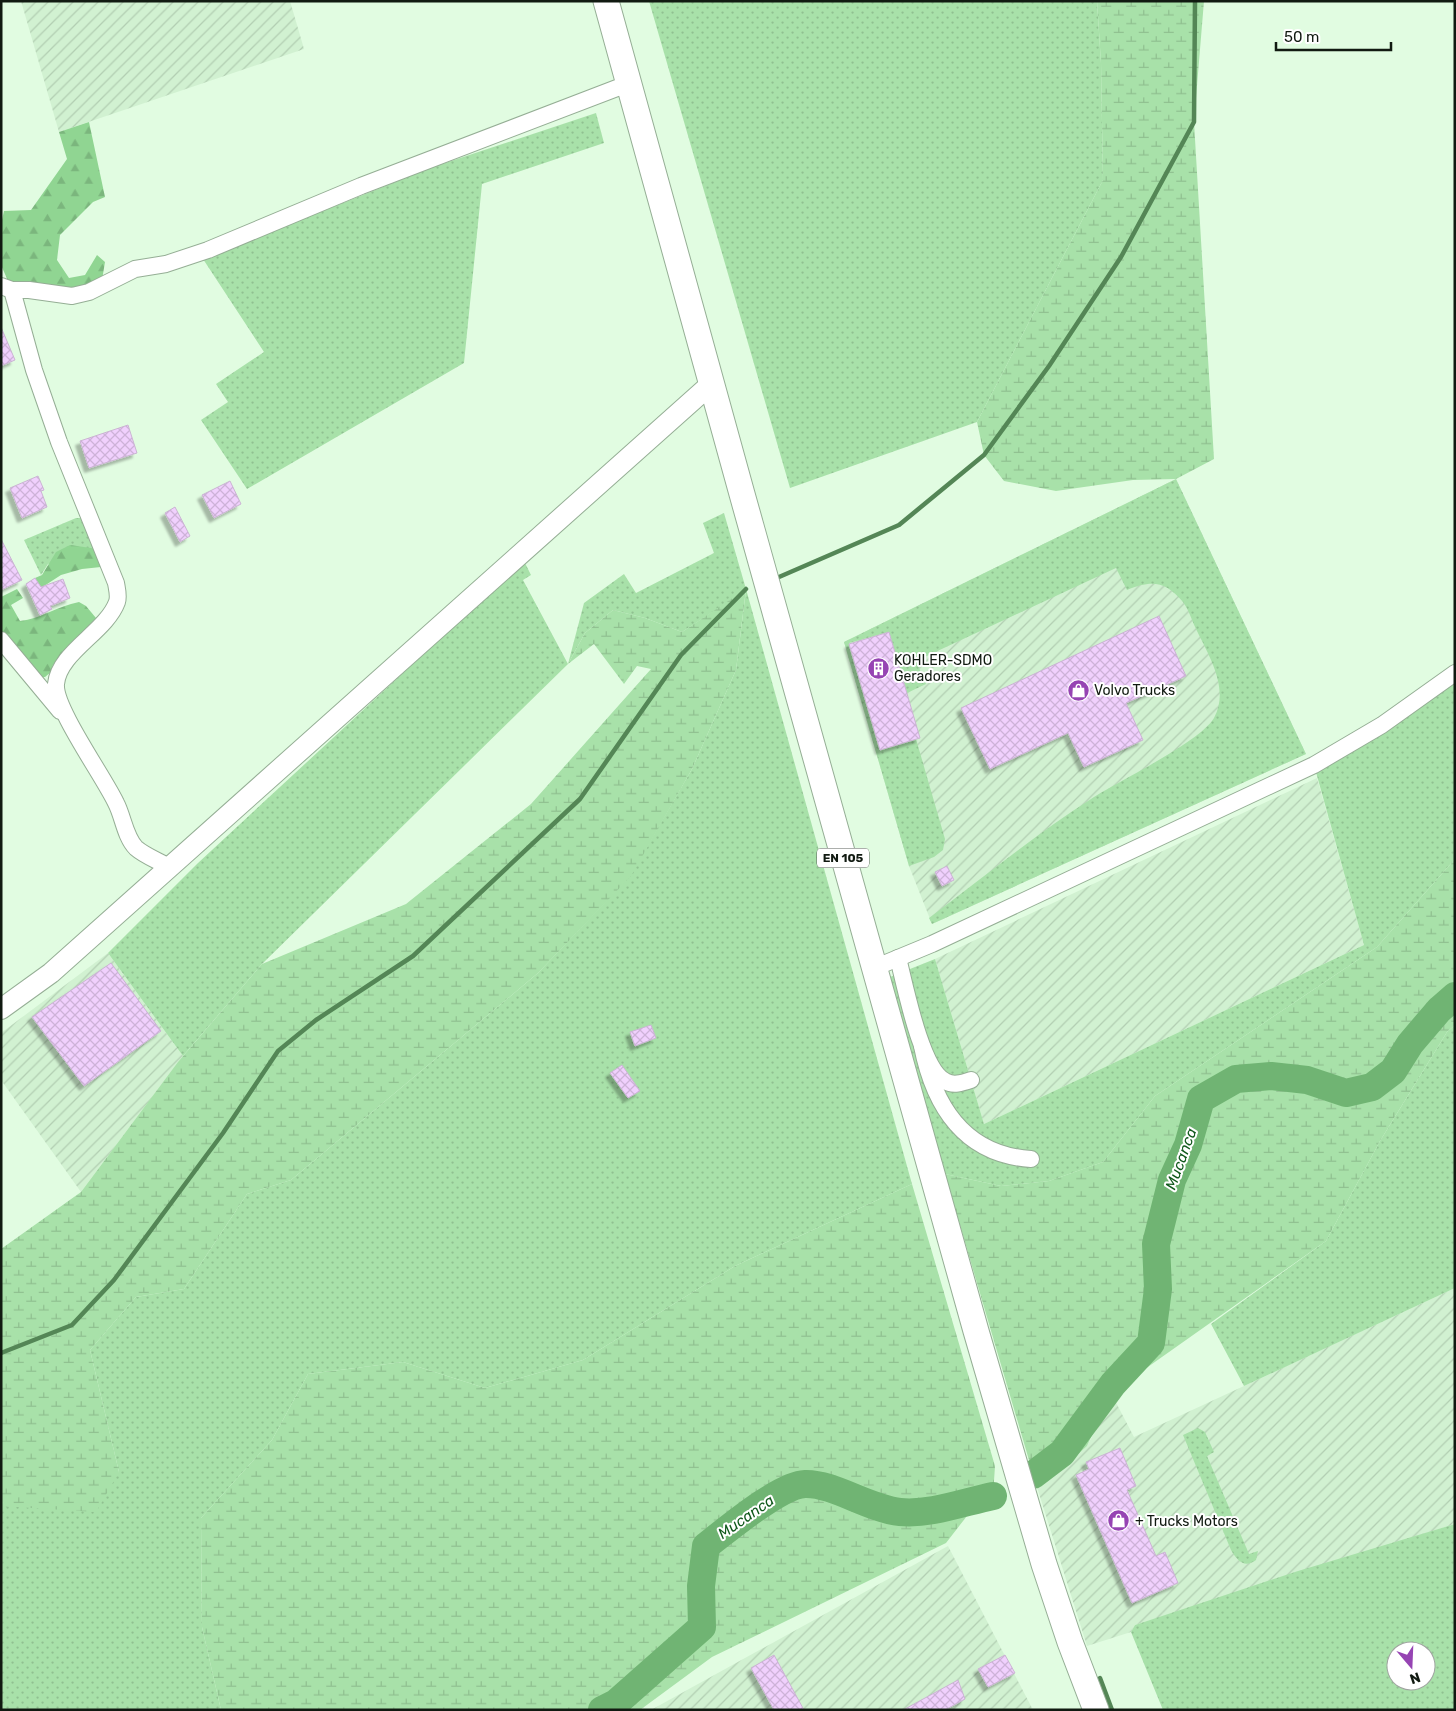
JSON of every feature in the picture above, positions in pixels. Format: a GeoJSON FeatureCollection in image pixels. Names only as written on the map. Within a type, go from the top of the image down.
{"type":"FeatureCollection","features":[{"type":"Feature","properties":{"kind":"main road","name":"EN 105"},"geometry":{"type":"LineString","coordinates":[[606,1],[874,968],[1042,1556],[1070,1642],[1096,1710]]}},
{"type":"Feature","properties":{"kind":"street"},"geometry":{"type":"LineString","coordinates":[[169,867],[136,847],[127,832],[121,813],[105,780],[59,702],[56,685],[61,670],[105,620],[117,602],[118,594],[116,583],[62,450],[6,288],[72,296],[89,292],[135,269],[166,264],[208,250],[361,186],[630,84]]}},
{"type":"Feature","properties":{"kind":"street"},"geometry":{"type":"LineString","coordinates":[[1,1009],[51,973],[711,384]]}},
{"type":"Feature","properties":{"kind":"street"},"geometry":{"type":"LineString","coordinates":[[1,640],[70,723]]}},
{"type":"Feature","properties":{"kind":"street"},"geometry":{"type":"LineString","coordinates":[[874,968],[1314,765],[1382,725],[1455,673]]}},
{"type":"Feature","properties":{"kind":"street"},"geometry":{"type":"LineString","coordinates":[[898,958],[922,1046],[926,1069],[944,1109],[957,1126],[973,1141],[1011,1158],[1031,1159]]}},
{"type":"Feature","properties":{"kind":"street"},"geometry":{"type":"LineString","coordinates":[[922,1046],[931,1068],[944,1081],[960,1084],[971,1080]]}},
{"type":"Feature","properties":{"kind":"shaded area"},"geometry":{"type":"Polygon","coordinates":[[[21,1],[290,1],[304,49],[59,132],[21,1]]]}},
{"type":"Feature","properties":{"kind":"shaded area"},"geometry":{"type":"Polygon","coordinates":[[[1176,479],[1306,754],[932,924],[909,866],[844,642],[1176,479]]]}},
{"type":"Feature","properties":{"kind":"shaded area"},"geometry":{"type":"Polygon","coordinates":[[[1317,778],[1364,945],[984,1124],[935,959],[1317,778]]]}},
{"type":"Feature","properties":{"kind":"shaded area"},"geometry":{"type":"Polygon","coordinates":[[[108,953],[183,1056],[81,1192],[1,1080],[1,1033],[108,953]]]}},
{"type":"Feature","properties":{"kind":"shaded area"},"geometry":{"type":"Polygon","coordinates":[[[1455,1288],[1455,1524],[1135,1625],[1131,1632],[1087,1646],[1036,1484],[1062,1469],[1087,1446],[1111,1393],[1134,1437],[1455,1288]]]}},
{"type":"Feature","properties":{"kind":"shaded area"},"geometry":{"type":"Polygon","coordinates":[[[948,1546],[1033,1710],[651,1710],[948,1546]]]}},
{"type":"Feature","properties":{"kind":"green space"},"geometry":{"type":"Polygon","coordinates":[[[649,1],[1097,1],[1101,63],[1103,180],[977,422],[790,488],[649,1]]]}},
{"type":"Feature","properties":{"kind":"green space"},"geometry":{"type":"Polygon","coordinates":[[[1097,1],[1204,1],[1194,122],[1214,459],[1176,479],[1133,480],[1056,491],[1004,481],[984,455],[977,422],[1103,180],[1101,63],[1097,1]]]}},
{"type":"Feature","properties":{"kind":"green space"},"geometry":{"type":"Polygon","coordinates":[[[596,113],[604,143],[482,184],[464,363],[247,489],[201,420],[228,402],[216,384],[264,352],[203,259],[433,167],[596,113]]]}},
{"type":"Feature","properties":{"kind":"green space"},"geometry":{"type":"Polygon","coordinates":[[[89,122],[105,197],[93,202],[60,235],[57,260],[69,278],[85,275],[97,255],[105,262],[101,286],[89,292],[12,290],[1,265],[1,224],[4,211],[31,210],[67,159],[59,132],[89,122]]]}},
{"type":"Feature","properties":{"kind":"green space"},"geometry":{"type":"Polygon","coordinates":[[[1176,479],[1306,754],[932,924],[929,918],[1050,827],[1103,791],[1176,750],[1206,728],[1214,718],[1220,696],[1216,673],[1183,602],[1170,590],[1158,584],[1144,585],[1127,590],[1116,568],[916,661],[926,684],[907,693],[889,632],[849,643],[880,749],[916,739],[945,839],[943,850],[934,857],[909,866],[844,642],[1176,479]]]}},
{"type":"Feature","properties":{"kind":"green space"},"geometry":{"type":"Polygon","coordinates":[[[724,513],[746,589],[912,1184],[735,1266],[583,1360],[485,1388],[403,1362],[308,1374],[272,1440],[201,1518],[202,1627],[221,1710],[1,1710],[1,1506],[119,1472],[90,1350],[136,1297],[184,1289],[247,1194],[291,1180],[538,973],[630,876],[692,769],[736,670],[746,590],[682,632],[645,618],[613,610],[585,633],[568,664],[584,603],[624,574],[636,593],[714,553],[703,523],[724,513]]]}},
{"type":"Feature","properties":{"kind":"green space"},"geometry":{"type":"Polygon","coordinates":[[[76,518],[85,518],[98,549],[48,564],[41,575],[24,540],[76,518]]]}},
{"type":"Feature","properties":{"kind":"green space"},"geometry":{"type":"Polygon","coordinates":[[[70,545],[98,549],[101,567],[82,569],[61,575],[41,588],[35,578],[42,575],[56,552],[70,545]]]}},
{"type":"Feature","properties":{"kind":"green space"},"geometry":{"type":"Polygon","coordinates":[[[524,561],[531,575],[523,580],[568,664],[262,964],[183,1056],[108,953],[198,863],[524,561]]]}},
{"type":"Feature","properties":{"kind":"green space"},"geometry":{"type":"Polygon","coordinates":[[[17,589],[23,598],[11,605],[20,621],[35,618],[63,606],[79,602],[86,606],[96,618],[64,651],[53,665],[51,672],[45,677],[37,677],[1,632],[1,597],[17,589]]]}},
{"type":"Feature","properties":{"kind":"green space"},"geometry":{"type":"Polygon","coordinates":[[[746,589],[736,670],[692,769],[631,876],[538,973],[291,1180],[247,1194],[184,1289],[136,1297],[90,1350],[119,1472],[96,1512],[1,1506],[1,1249],[81,1192],[178,1062],[262,964],[406,904],[531,804],[651,669],[637,666],[624,684],[594,644],[568,664],[585,633],[613,610],[645,618],[682,632],[746,589]]]}},
{"type":"Feature","properties":{"kind":"green space"},"geometry":{"type":"Polygon","coordinates":[[[1455,673],[1455,859],[1377,947],[1155,1096],[1103,1162],[1049,1181],[1001,1186],[945,1174],[890,977],[935,959],[984,1124],[1364,945],[1314,765],[1455,673]]]}},
{"type":"Feature","properties":{"kind":"green space"},"geometry":{"type":"Polygon","coordinates":[[[1455,859],[1455,1025],[1447,1032],[1380,1141],[1326,1241],[1111,1393],[1087,1446],[1062,1469],[1036,1484],[945,1174],[1001,1186],[1049,1181],[1103,1162],[1155,1096],[1377,947],[1455,859]]]}},
{"type":"Feature","properties":{"kind":"green space"},"geometry":{"type":"Polygon","coordinates":[[[1455,1025],[1455,1288],[1244,1386],[1211,1324],[1326,1241],[1380,1141],[1447,1032],[1455,1025]]]}},
{"type":"Feature","properties":{"kind":"green space"},"geometry":{"type":"Polygon","coordinates":[[[912,1184],[995,1466],[993,1496],[970,1512],[946,1543],[712,1657],[640,1710],[221,1710],[202,1627],[201,1518],[272,1440],[308,1374],[403,1362],[485,1388],[583,1360],[735,1266],[912,1184]]]}},
{"type":"Feature","properties":{"kind":"green space"},"geometry":{"type":"Polygon","coordinates":[[[1198,1428],[1205,1432],[1214,1452],[1207,1456],[1249,1554],[1258,1551],[1256,1560],[1252,1563],[1241,1562],[1231,1550],[1183,1435],[1198,1428]]]}},
{"type":"Feature","properties":{"kind":"green space"},"geometry":{"type":"Polygon","coordinates":[[[1455,1524],[1455,1710],[1163,1710],[1131,1632],[1135,1625],[1298,1571],[1455,1524]]]}},
{"type":"Feature","properties":{"kind":"building"},"geometry":{"type":"Polygon","coordinates":[[[1,327],[15,360],[1,366],[1,327]]]}},
{"type":"Feature","properties":{"kind":"building"},"geometry":{"type":"Polygon","coordinates":[[[128,425],[137,453],[89,468],[80,441],[128,425]]]}},
{"type":"Feature","properties":{"kind":"building"},"geometry":{"type":"Polygon","coordinates":[[[38,476],[44,490],[41,491],[47,507],[22,518],[10,488],[38,476]]]}},
{"type":"Feature","properties":{"kind":"building"},"geometry":{"type":"Polygon","coordinates":[[[230,481],[241,504],[214,518],[202,495],[230,481]]]}},
{"type":"Feature","properties":{"kind":"building"},"geometry":{"type":"Polygon","coordinates":[[[175,507],[190,536],[180,542],[165,513],[175,507]]]}},
{"type":"Feature","properties":{"kind":"building"},"geometry":{"type":"Polygon","coordinates":[[[1,539],[22,580],[1,590],[1,539]]]}},
{"type":"Feature","properties":{"kind":"building"},"geometry":{"type":"Polygon","coordinates":[[[35,578],[41,587],[63,579],[70,598],[50,606],[52,609],[40,615],[26,584],[35,578]]]}},
{"type":"Feature","properties":{"kind":"building","name":"Volvo Trucks"},"geometry":{"type":"Polygon","coordinates":[[[1159,616],[1186,676],[1126,703],[1143,740],[1084,767],[1068,733],[990,769],[961,708],[1159,616]]]}},
{"type":"Feature","properties":{"kind":"building","name":"KOHLER-SDMO Geradores"},"geometry":{"type":"Polygon","coordinates":[[[889,632],[920,738],[880,750],[849,644],[889,632]]]}},
{"type":"Feature","properties":{"kind":"building"},"geometry":{"type":"Polygon","coordinates":[[[947,866],[954,880],[942,886],[935,872],[947,866]]]}},
{"type":"Feature","properties":{"kind":"building"},"geometry":{"type":"Polygon","coordinates":[[[111,963],[161,1031],[84,1086],[32,1017],[111,963]]]}},
{"type":"Feature","properties":{"kind":"building"},"geometry":{"type":"Polygon","coordinates":[[[651,1025],[656,1038],[635,1046],[630,1032],[651,1025]]]}},
{"type":"Feature","properties":{"kind":"building"},"geometry":{"type":"Polygon","coordinates":[[[622,1065],[640,1091],[628,1098],[610,1073],[622,1065]]]}},
{"type":"Feature","properties":{"kind":"building","name":"+ Trucks Motors"},"geometry":{"type":"Polygon","coordinates":[[[1120,1448],[1136,1486],[1127,1490],[1156,1556],[1165,1552],[1178,1583],[1132,1603],[1076,1475],[1089,1469],[1086,1462],[1120,1448]]]}},
{"type":"Feature","properties":{"kind":"building"},"geometry":{"type":"Polygon","coordinates":[[[774,1655],[804,1710],[774,1710],[751,1668],[774,1655]]]}},
{"type":"Feature","properties":{"kind":"building"},"geometry":{"type":"Polygon","coordinates":[[[1005,1655],[1015,1673],[988,1687],[978,1669],[1005,1655]]]}},
{"type":"Feature","properties":{"kind":"building"},"geometry":{"type":"Polygon","coordinates":[[[958,1680],[965,1699],[945,1710],[903,1710],[958,1680]]]}},
{"type":"Feature","properties":{"kind":"waterway"},"geometry":{"type":"LineString","coordinates":[[779,577],[899,525],[984,455],[1049,366],[1121,257],[1194,122],[1195,1]]}},
{"type":"Feature","properties":{"kind":"waterway"},"geometry":{"type":"LineString","coordinates":[[1,1353],[72,1325],[114,1280],[223,1133],[278,1051],[316,1020],[413,956],[580,799],[681,655],[746,589]]}},
{"type":"Feature","properties":{"kind":"waterway","name":"Mucanca"},"geometry":{"type":"LineString","coordinates":[[1033,1475],[1062,1453],[1113,1384],[1151,1343],[1158,1289],[1156,1244],[1172,1180],[1188,1145],[1201,1099],[1236,1079],[1271,1076],[1307,1080],[1346,1093],[1372,1087],[1393,1071],[1410,1044],[1439,1010],[1455,996]]}},
{"type":"Feature","properties":{"kind":"waterway","name":"Mucanca"},"geometry":{"type":"LineString","coordinates":[[602,1710],[616,1703],[702,1627],[701,1586],[706,1546],[754,1509],[782,1492],[794,1486],[816,1485],[888,1510],[900,1512],[935,1510],[993,1496]]}},
{"type":"Feature","properties":{"kind":"waterway"},"geometry":{"type":"LineString","coordinates":[[1100,1678],[1112,1710]]}},
{"type":"Feature","properties":{"kind":"place","name":"KOHLER-SDMO Geradores"},"geometry":{"type":"Point","coordinates":[878,668]}},
{"type":"Feature","properties":{"kind":"place","name":"Volvo Trucks"},"geometry":{"type":"Point","coordinates":[1078,690]}},
{"type":"Feature","properties":{"kind":"place","name":"+ Trucks Motors"},"geometry":{"type":"Point","coordinates":[1119,1521]}}]}
